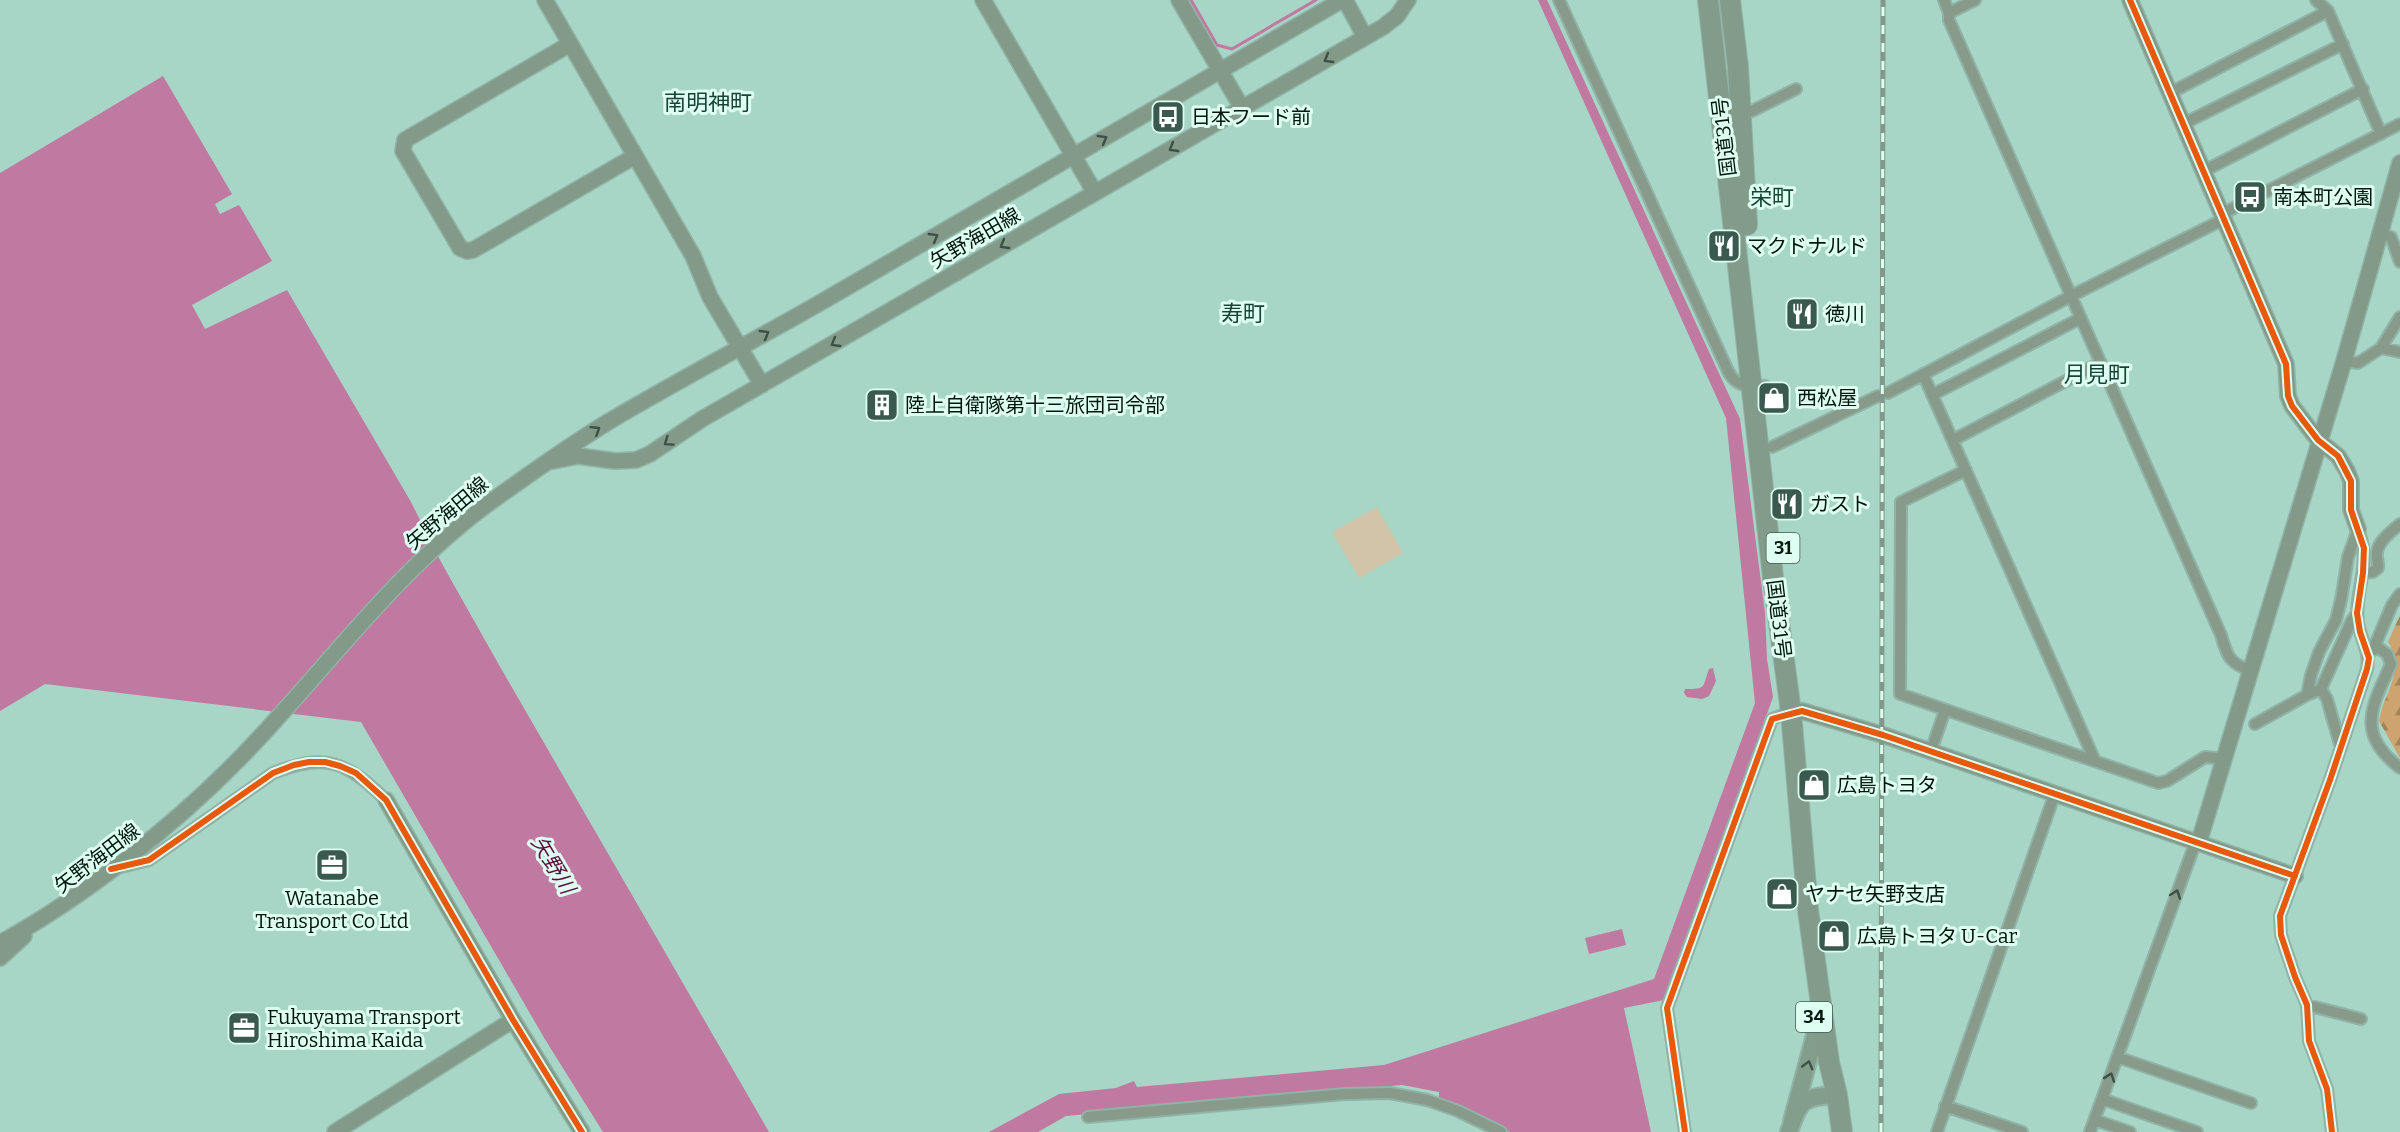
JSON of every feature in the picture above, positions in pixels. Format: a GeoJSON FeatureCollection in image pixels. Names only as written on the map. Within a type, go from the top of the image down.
{"type":"FeatureCollection","features":[{"type":"Feature","properties":{"kind":"highway","name":"国道31号"},"geometry":{"type":"LineString","coordinates":[[1708,0],[1732,116],[1745,206],[1759,387],[1817,903],[1838,1062],[1837,1095]]}},
{"type":"Feature","properties":{"kind":"highway"},"geometry":{"type":"LineString","coordinates":[[1720,0],[1732,116]]}},
{"type":"Feature","properties":{"kind":"highway","name":"国道31号"},"geometry":{"type":"LineString","coordinates":[[1730,0],[1741,359],[1759,387],[1772,447],[1796,712],[1808,910],[1829,1062],[1837,1095],[1842,1132]]}},
{"type":"Feature","properties":{"kind":"main road","name":"34"},"geometry":{"type":"LineString","coordinates":[[1790,1126],[1815,1035],[1809,968],[1808,910]]}},
{"type":"Feature","properties":{"kind":"main road","name":"34"},"geometry":{"type":"LineString","coordinates":[[1790,1126],[1799,1105],[1807,1098],[1837,1095]]}},
{"type":"Feature","properties":{"kind":"street"},"geometry":{"type":"LineString","coordinates":[[544,0],[693,256],[710,297],[762,385]]}},
{"type":"Feature","properties":{"kind":"street"},"geometry":{"type":"LineString","coordinates":[[983,0],[1095,193]]}},
{"type":"Feature","properties":{"kind":"street"},"geometry":{"type":"LineString","coordinates":[[1179,0],[1242,108]]}},
{"type":"Feature","properties":{"kind":"street"},"geometry":{"type":"LineString","coordinates":[[1344,0],[1365,37]]}},
{"type":"Feature","properties":{"kind":"street","name":"矢野海田線"},"geometry":{"type":"LineString","coordinates":[[0,958],[39,922],[175,819],[244,755],[404,577],[481,509],[532,472],[611,420],[741,348],[1344,0]]}},
{"type":"Feature","properties":{"kind":"street","name":"矢野海田線"},"geometry":{"type":"LineString","coordinates":[[547,463],[578,456],[621,462],[643,458],[762,385],[1392,21],[1408,0]]}},
{"type":"Feature","properties":{"kind":"street"},"geometry":{"type":"LineString","coordinates":[[1558,0],[1722,359],[1735,382],[1759,387]]}},
{"type":"Feature","properties":{"kind":"street"},"geometry":{"type":"LineString","coordinates":[[1944,0],[1949,20],[2221,635],[2225,651],[2231,662],[2250,671]]}},
{"type":"Feature","properties":{"kind":"street"},"geometry":{"type":"LineString","coordinates":[[1949,13],[1975,0]]}},
{"type":"Feature","properties":{"kind":"street"},"geometry":{"type":"LineString","coordinates":[[2130,0],[2286,364],[2288,396],[2292,406],[2318,440],[2338,456],[2351,481],[2351,510],[2364,548],[2357,613],[2360,632],[2369,658]]}},
{"type":"Feature","properties":{"kind":"street"},"geometry":{"type":"LineString","coordinates":[[2316,0],[2328,10],[2381,134]]}},
{"type":"Feature","properties":{"kind":"street"},"geometry":{"type":"LineString","coordinates":[[2170,93],[2328,10]]}},
{"type":"Feature","properties":{"kind":"street"},"geometry":{"type":"LineString","coordinates":[[570,44],[405,140],[403,151],[460,248],[467,251],[473,250],[634,156]]}},
{"type":"Feature","properties":{"kind":"street"},"geometry":{"type":"LineString","coordinates":[[2183,124],[2343,44]]}},
{"type":"Feature","properties":{"kind":"street"},"geometry":{"type":"LineString","coordinates":[[1732,116],[1752,111],[1796,89]]}},
{"type":"Feature","properties":{"kind":"street"},"geometry":{"type":"LineString","coordinates":[[2204,171],[2363,89]]}},
{"type":"Feature","properties":{"kind":"street"},"geometry":{"type":"LineString","coordinates":[[1772,447],[1923,374],[2400,124]]}},
{"type":"Feature","properties":{"kind":"street"},"geometry":{"type":"LineString","coordinates":[[2090,1132],[2197,841],[2224,759],[2400,163]]}},
{"type":"Feature","properties":{"kind":"street"},"geometry":{"type":"LineString","coordinates":[[2380,233],[2391,237],[2400,262]]}},
{"type":"Feature","properties":{"kind":"street"},"geometry":{"type":"LineString","coordinates":[[2343,360],[2358,363],[2381,348],[2400,317]]}},
{"type":"Feature","properties":{"kind":"street"},"geometry":{"type":"LineString","coordinates":[[1932,395],[2080,318]]}},
{"type":"Feature","properties":{"kind":"street"},"geometry":{"type":"LineString","coordinates":[[2381,348],[2400,352]]}},
{"type":"Feature","properties":{"kind":"street"},"geometry":{"type":"LineString","coordinates":[[1722,359],[1741,359]]}},
{"type":"Feature","properties":{"kind":"street"},"geometry":{"type":"LineString","coordinates":[[1953,440],[2100,363]]}},
{"type":"Feature","properties":{"kind":"street"},"geometry":{"type":"LineString","coordinates":[[1923,374],[2096,761]]}},
{"type":"Feature","properties":{"kind":"street"},"geometry":{"type":"LineString","coordinates":[[1966,470],[1901,502],[1900,694],[2158,783],[2167,781],[2205,757],[2224,759]]}},
{"type":"Feature","properties":{"kind":"street"},"geometry":{"type":"LineString","coordinates":[[2363,573],[2373,572],[2378,568],[2379,547],[2400,524]]}},
{"type":"Feature","properties":{"kind":"street"},"geometry":{"type":"LineString","coordinates":[[2307,695],[2319,652],[2336,620],[2342,600],[2348,557],[2358,529]]}},
{"type":"Feature","properties":{"kind":"street"},"geometry":{"type":"LineString","coordinates":[[2332,1132],[2326,1089],[2309,1041],[2307,1005],[2295,977],[2280,927],[2281,912],[2341,748],[2369,658],[2392,605],[2400,594]]}},
{"type":"Feature","properties":{"kind":"street"},"geometry":{"type":"LineString","coordinates":[[2255,724],[2321,689],[2351,621],[2357,613]]}},
{"type":"Feature","properties":{"kind":"street"},"geometry":{"type":"LineString","coordinates":[[2376,646],[2387,654],[2391,664],[2373,705],[2370,724],[2381,748],[2388,758],[2400,768]]}},
{"type":"Feature","properties":{"kind":"street"},"geometry":{"type":"LineString","coordinates":[[2321,689],[2330,707],[2341,748]]}},
{"type":"Feature","properties":{"kind":"street"},"geometry":{"type":"LineString","coordinates":[[1931,751],[1946,710]]}},
{"type":"Feature","properties":{"kind":"street"},"geometry":{"type":"LineString","coordinates":[[1685,1132],[1666,1008],[1772,719],[1796,712],[1931,751],[2295,876]]}},
{"type":"Feature","properties":{"kind":"street"},"geometry":{"type":"LineString","coordinates":[[111,869],[149,860],[273,773],[309,762],[325,762],[356,773],[386,800],[513,1020],[582,1132]]}},
{"type":"Feature","properties":{"kind":"street"},"geometry":{"type":"LineString","coordinates":[[1936,1132],[2055,793]]}},
{"type":"Feature","properties":{"kind":"street","name":"矢野海田線"},"geometry":{"type":"LineString","coordinates":[[0,944],[39,922]]}},
{"type":"Feature","properties":{"kind":"street"},"geometry":{"type":"LineString","coordinates":[[2307,1005],[2361,1019]]}},
{"type":"Feature","properties":{"kind":"street"},"geometry":{"type":"LineString","coordinates":[[335,1132],[513,1020]]}},
{"type":"Feature","properties":{"kind":"street"},"geometry":{"type":"LineString","coordinates":[[2117,1057],[2251,1103]]}},
{"type":"Feature","properties":{"kind":"street"},"geometry":{"type":"LineString","coordinates":[[1088,1117],[1345,1094],[1390,1093],[1427,1100],[1458,1111],[1501,1132]]}},
{"type":"Feature","properties":{"kind":"street"},"geometry":{"type":"LineString","coordinates":[[2102,1099],[2197,1132]]}},
{"type":"Feature","properties":{"kind":"street"},"geometry":{"type":"LineString","coordinates":[[1945,1106],[2022,1132]]}},
{"type":"Feature","properties":{"kind":"street"},"geometry":{"type":"LineString","coordinates":[[2095,1119],[2130,1132]]}},
{"type":"Feature","properties":{"kind":"green space"},"geometry":{"type":"Polygon","coordinates":[[[2400,615],[2400,758],[2379,721],[2395,669],[2394,655],[2388,642],[2400,615]]]}},
{"type":"Feature","properties":{"kind":"shaded area"},"geometry":{"type":"Polygon","coordinates":[[[1377,507],[1403,553],[1359,578],[1332,532],[1377,507]]]}},
{"type":"Feature","properties":{"kind":"water"},"geometry":{"type":"Polygon","coordinates":[[[1538,0],[1547,0],[1740,419],[1765,613],[1767,659],[1773,697],[1664,1000],[1624,1008],[1651,1132],[1510,1132],[1439,1100],[1439,1092],[1402,1085],[1066,1116],[1038,1132],[989,1132],[1059,1094],[1116,1088],[1134,1081],[1137,1087],[1384,1065],[1654,979],[1755,703],[1726,418],[1538,0]]]}},
{"type":"Feature","properties":{"kind":"water","name":"矢野川"},"geometry":{"type":"Polygon","coordinates":[[[163,76],[232,194],[215,204],[220,214],[239,205],[272,261],[192,305],[205,329],[287,290],[411,502],[441,562],[499,665],[769,1132],[603,1132],[546,1041],[361,722],[45,684],[0,711],[0,173],[163,76]]]}},
{"type":"Feature","properties":{"kind":"water"},"geometry":{"type":"Polygon","coordinates":[[[1713,668],[1716,681],[1709,696],[1702,699],[1687,697],[1684,693],[1685,689],[1697,689],[1703,686],[1709,669],[1713,668]]]}},
{"type":"Feature","properties":{"kind":"water"},"geometry":{"type":"Polygon","coordinates":[[[1622,929],[1626,945],[1589,954],[1585,938],[1622,929]]]}},
{"type":"Feature","properties":{"kind":"waterway"},"geometry":{"type":"LineString","coordinates":[[1191,0],[1217,45],[1232,49],[1316,0]]}},
{"type":"Feature","properties":{"kind":"railway"},"geometry":{"type":"LineString","coordinates":[[1881,1132],[1883,0]]}},
{"type":"Feature","properties":{"kind":"cycle path"},"geometry":{"type":"LineString","coordinates":[[2130,0],[2286,364],[2288,396],[2292,406],[2318,440],[2338,456],[2351,481],[2351,510],[2364,548],[2357,613],[2360,632],[2369,658],[2367,669],[2330,780],[2280,916],[2281,935],[2307,1005],[2309,1041],[2327,1089],[2332,1132]]}},
{"type":"Feature","properties":{"kind":"cycle path"},"geometry":{"type":"LineString","coordinates":[[1685,1132],[1667,1008],[1772,719],[1802,711],[1883,735],[2295,876]]}},
{"type":"Feature","properties":{"kind":"cycle path"},"geometry":{"type":"LineString","coordinates":[[111,869],[149,860],[273,773],[309,762],[325,762],[356,773],[386,800],[513,1020],[582,1132]]}},
{"type":"Feature","properties":{"kind":"place","name":"日本フード前"},"geometry":{"type":"Point","coordinates":[1168,117]}},
{"type":"Feature","properties":{"kind":"place","name":"南本町公園"},"geometry":{"type":"Point","coordinates":[2250,197]}},
{"type":"Feature","properties":{"kind":"place","name":"マクドナルド"},"geometry":{"type":"Point","coordinates":[1724,246]}},
{"type":"Feature","properties":{"kind":"place","name":"徳川"},"geometry":{"type":"Point","coordinates":[1802,314]}},
{"type":"Feature","properties":{"kind":"place","name":"西松屋"},"geometry":{"type":"Point","coordinates":[1774,398]}},
{"type":"Feature","properties":{"kind":"place","name":"陸上自衛隊第十三旅団司令部"},"geometry":{"type":"Point","coordinates":[882,405]}},
{"type":"Feature","properties":{"kind":"place","name":"ガスト"},"geometry":{"type":"Point","coordinates":[1787,504]}},
{"type":"Feature","properties":{"kind":"place","name":"広島トヨタ"},"geometry":{"type":"Point","coordinates":[1814,785]}},
{"type":"Feature","properties":{"kind":"place","name":"Watanabe Transport Co Ltd"},"geometry":{"type":"Point","coordinates":[332,865]}},
{"type":"Feature","properties":{"kind":"place","name":"ヤナセ矢野支店"},"geometry":{"type":"Point","coordinates":[1782,894]}},
{"type":"Feature","properties":{"kind":"place","name":"広島トヨタ U-Car"},"geometry":{"type":"Point","coordinates":[1834,936]}},
{"type":"Feature","properties":{"kind":"place","name":"Fukuyama Transport Hiroshima Kaida"},"geometry":{"type":"Point","coordinates":[244,1028]}},
{"type":"Feature","properties":{"kind":"district","name":"南明神町"},"geometry":{"type":"Point","coordinates":[708,102]}},
{"type":"Feature","properties":{"kind":"district","name":"栄町"},"geometry":{"type":"Point","coordinates":[1772,197]}},
{"type":"Feature","properties":{"kind":"district","name":"寿町"},"geometry":{"type":"Point","coordinates":[1243,313]}},
{"type":"Feature","properties":{"kind":"district","name":"月見町"},"geometry":{"type":"Point","coordinates":[2097,374]}}]}
